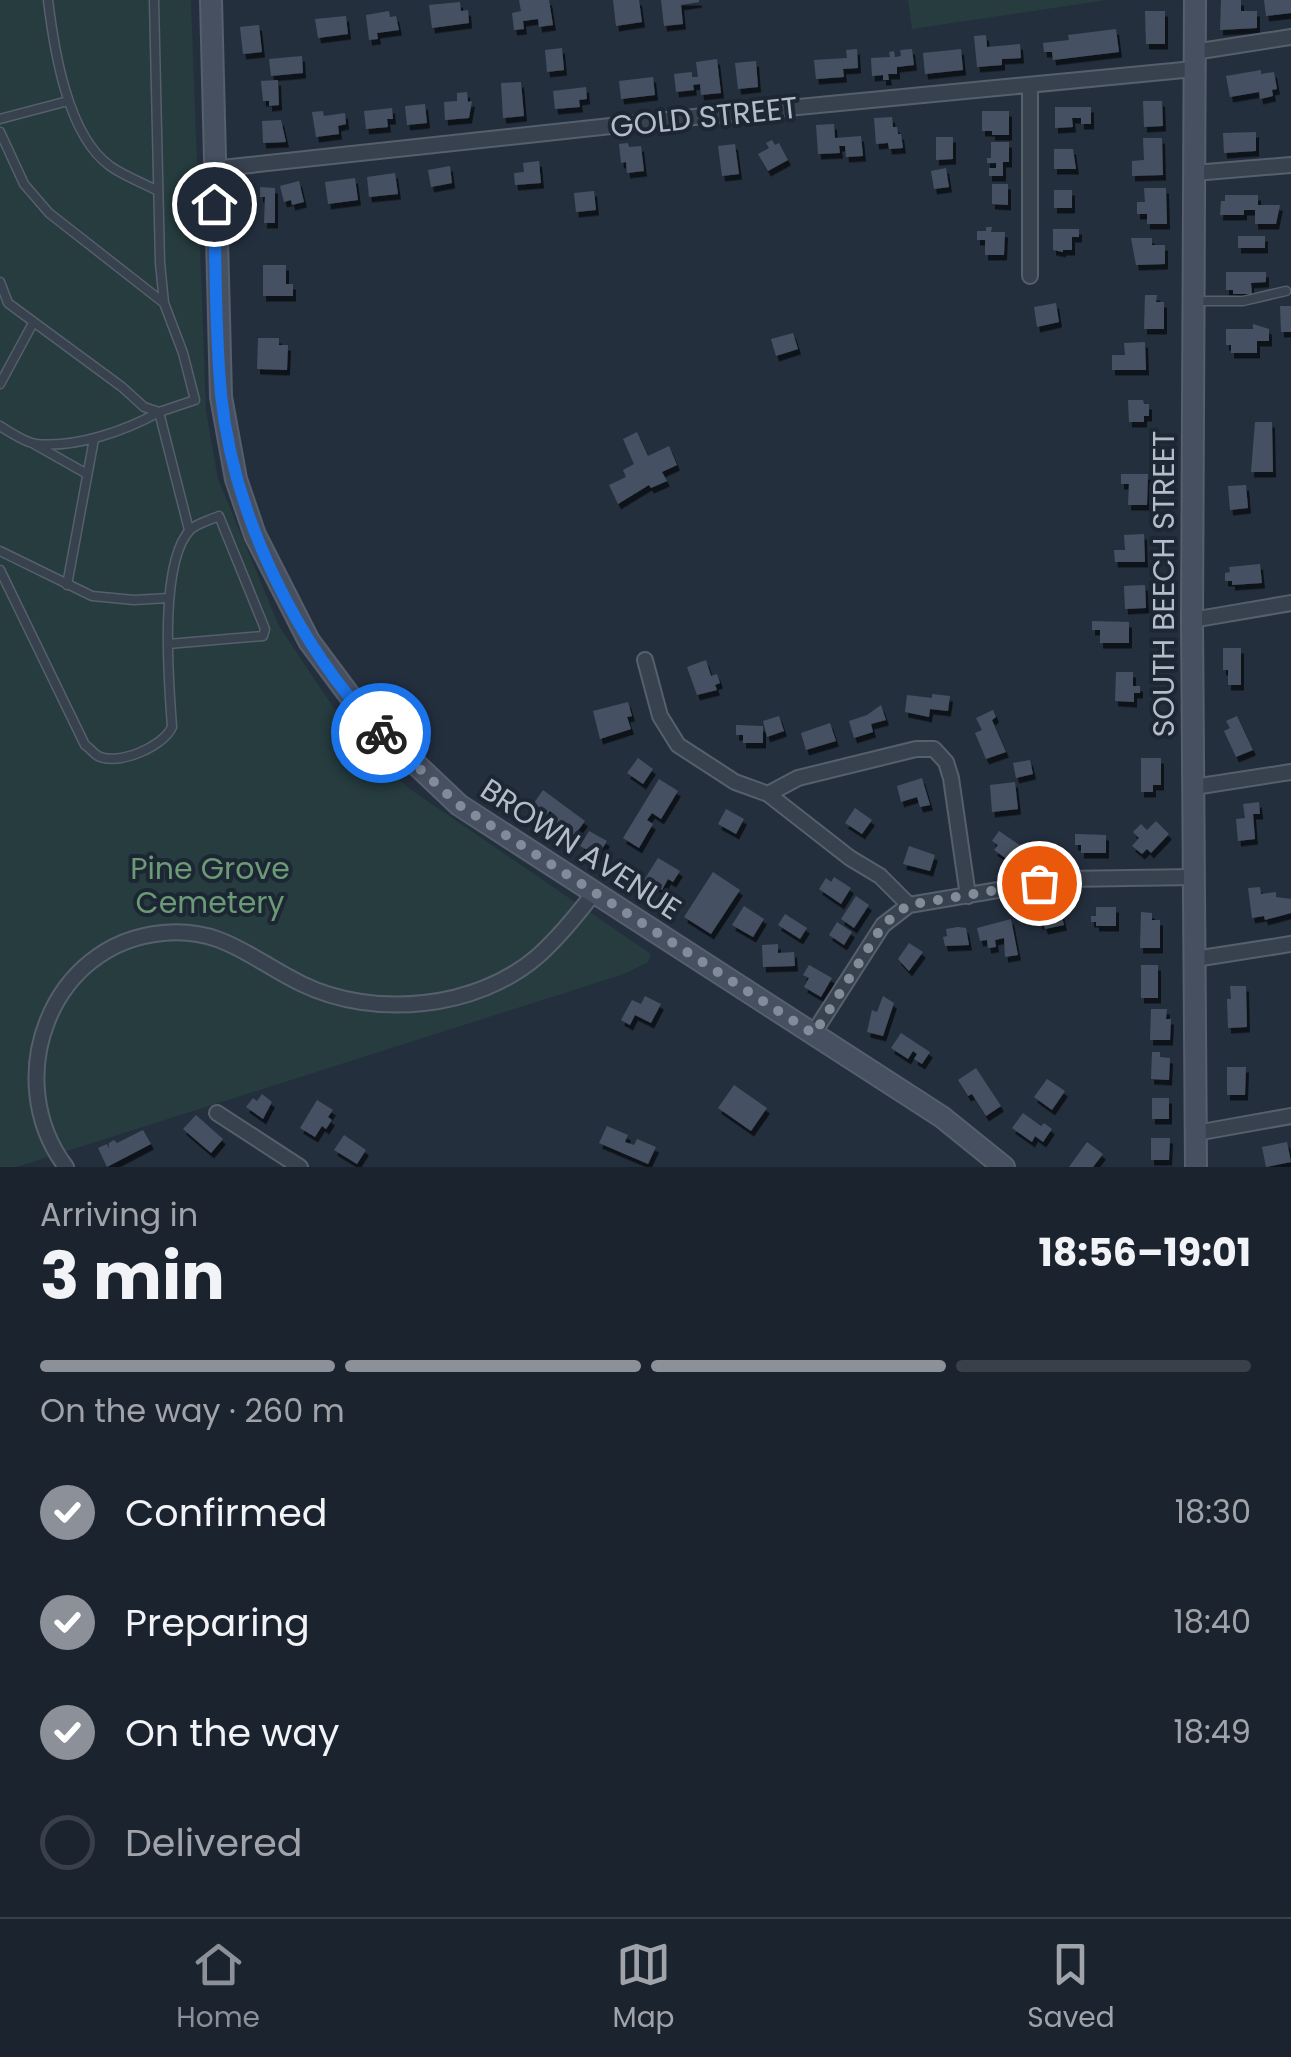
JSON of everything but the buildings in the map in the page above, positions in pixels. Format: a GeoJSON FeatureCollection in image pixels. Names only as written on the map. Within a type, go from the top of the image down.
{"type":"FeatureCollection","features":[{"type":"Feature","properties":{"kind":"main road","name":"BROWN AVENUE"},"geometry":{"type":"LineString","coordinates":[[211,0],[221,397],[236,478],[255,536],[310,641],[364,715],[459,805],[942,1117],[1004,1167]]}},
{"type":"Feature","properties":{"kind":"main road","name":"SOUTH BEECH STREET"},"geometry":{"type":"LineString","coordinates":[[1194,0],[1192,620],[1196,1167]]}},
{"type":"Feature","properties":{"kind":"street","name":"GOLD STREET"},"geometry":{"type":"LineString","coordinates":[[214,169],[694,116],[1030,86],[1194,60],[1291,38]]}},
{"type":"Feature","properties":{"kind":"street"},"geometry":{"type":"LineString","coordinates":[[1030,86],[1030,276]]}},
{"type":"Feature","properties":{"kind":"street"},"geometry":{"type":"LineString","coordinates":[[1194,173],[1291,165]]}},
{"type":"Feature","properties":{"kind":"street"},"geometry":{"type":"LineString","coordinates":[[1192,620],[1291,603]]}},
{"type":"Feature","properties":{"kind":"street"},"geometry":{"type":"LineString","coordinates":[[645,660],[660,716],[678,745],[735,782],[768,794],[850,858],[880,876],[908,905]]}},
{"type":"Feature","properties":{"kind":"street"},"geometry":{"type":"LineString","coordinates":[[768,794],[798,778],[916,749],[934,749],[946,762],[951,778],[968,896]]}},
{"type":"Feature","properties":{"kind":"street"},"geometry":{"type":"LineString","coordinates":[[1194,787],[1291,772]]}},
{"type":"Feature","properties":{"kind":"street"},"geometry":{"type":"LineString","coordinates":[[814,1034],[883,925],[908,905],[1064,879],[1195,877]]}},
{"type":"Feature","properties":{"kind":"street"},"geometry":{"type":"LineString","coordinates":[[66,1167],[38,1117],[33,1083],[35,1050],[45,1018],[62,989],[86,965],[114,946],[146,935],[196,933],[228,941],[304,985],[336,997],[370,1003],[420,1003],[472,992],[517,970],[538,956],[594,894]]}},
{"type":"Feature","properties":{"kind":"street"},"geometry":{"type":"LineString","coordinates":[[1195,959],[1291,944]]}},
{"type":"Feature","properties":{"kind":"street"},"geometry":{"type":"LineString","coordinates":[[217,1112],[300,1167]]}},
{"type":"Feature","properties":{"kind":"street"},"geometry":{"type":"LineString","coordinates":[[1196,1134],[1291,1116]]}},
{"type":"Feature","properties":{"kind":"lane"},"geometry":{"type":"LineString","coordinates":[[48,0],[68,101],[85,137],[107,164],[158,191]]}},
{"type":"Feature","properties":{"kind":"lane"},"geometry":{"type":"LineString","coordinates":[[154,0],[164,303],[183,352],[195,400]]}},
{"type":"Feature","properties":{"kind":"lane"},"geometry":{"type":"LineString","coordinates":[[0,118],[68,101]]}},
{"type":"Feature","properties":{"kind":"lane"},"geometry":{"type":"LineString","coordinates":[[0,132],[24,184],[50,213],[164,303]]}},
{"type":"Feature","properties":{"kind":"lane"},"geometry":{"type":"LineString","coordinates":[[0,282],[4,300],[33,324],[108,376],[144,407],[159,412]]}},
{"type":"Feature","properties":{"kind":"lane"},"geometry":{"type":"LineString","coordinates":[[1193,301],[1243,300],[1286,291]]}},
{"type":"Feature","properties":{"kind":"lane"},"geometry":{"type":"LineString","coordinates":[[0,384],[33,324]]}},
{"type":"Feature","properties":{"kind":"lane"},"geometry":{"type":"LineString","coordinates":[[34,444],[94,439],[195,400],[221,397]]}},
{"type":"Feature","properties":{"kind":"lane"},"geometry":{"type":"LineString","coordinates":[[159,412],[190,530]]}},
{"type":"Feature","properties":{"kind":"lane"},"geometry":{"type":"LineString","coordinates":[[0,426],[87,474]]}},
{"type":"Feature","properties":{"kind":"lane"},"geometry":{"type":"LineString","coordinates":[[67,586],[94,439]]}},
{"type":"Feature","properties":{"kind":"lane"},"geometry":{"type":"LineString","coordinates":[[0,570],[85,745],[99,756],[115,758],[153,746],[168,736],[172,728],[168,644],[168,598],[182,544],[190,530],[219,516],[265,630],[263,636],[168,644]]}},
{"type":"Feature","properties":{"kind":"lane"},"geometry":{"type":"LineString","coordinates":[[0,551],[67,586],[108,599],[168,598]]}},
{"type":"Feature","properties":{"kind":"green space","name":"Pine Grove Cemetery"},"geometry":{"type":"Polygon","coordinates":[[[0,0],[191,0],[206,411],[218,479],[279,626],[343,722],[407,787],[651,954],[648,962],[624,974],[17,1167],[0,1167],[0,0]]]}},
{"type":"Feature","properties":{"kind":"green space"},"geometry":{"type":"Polygon","coordinates":[[[908,0],[1107,0],[912,29],[908,0]]]}},
{"type":"Feature","properties":{"kind":"way so far"},"geometry":{"type":"LineString","coordinates":[[381,733],[459,805],[814,1034],[883,925],[908,905],[1039,883]]}},
{"type":"Feature","properties":{"kind":"route"},"geometry":{"type":"LineString","coordinates":[[214,204],[221,397],[236,478],[255,536],[310,641],[338,684],[381,733]]}}]}
